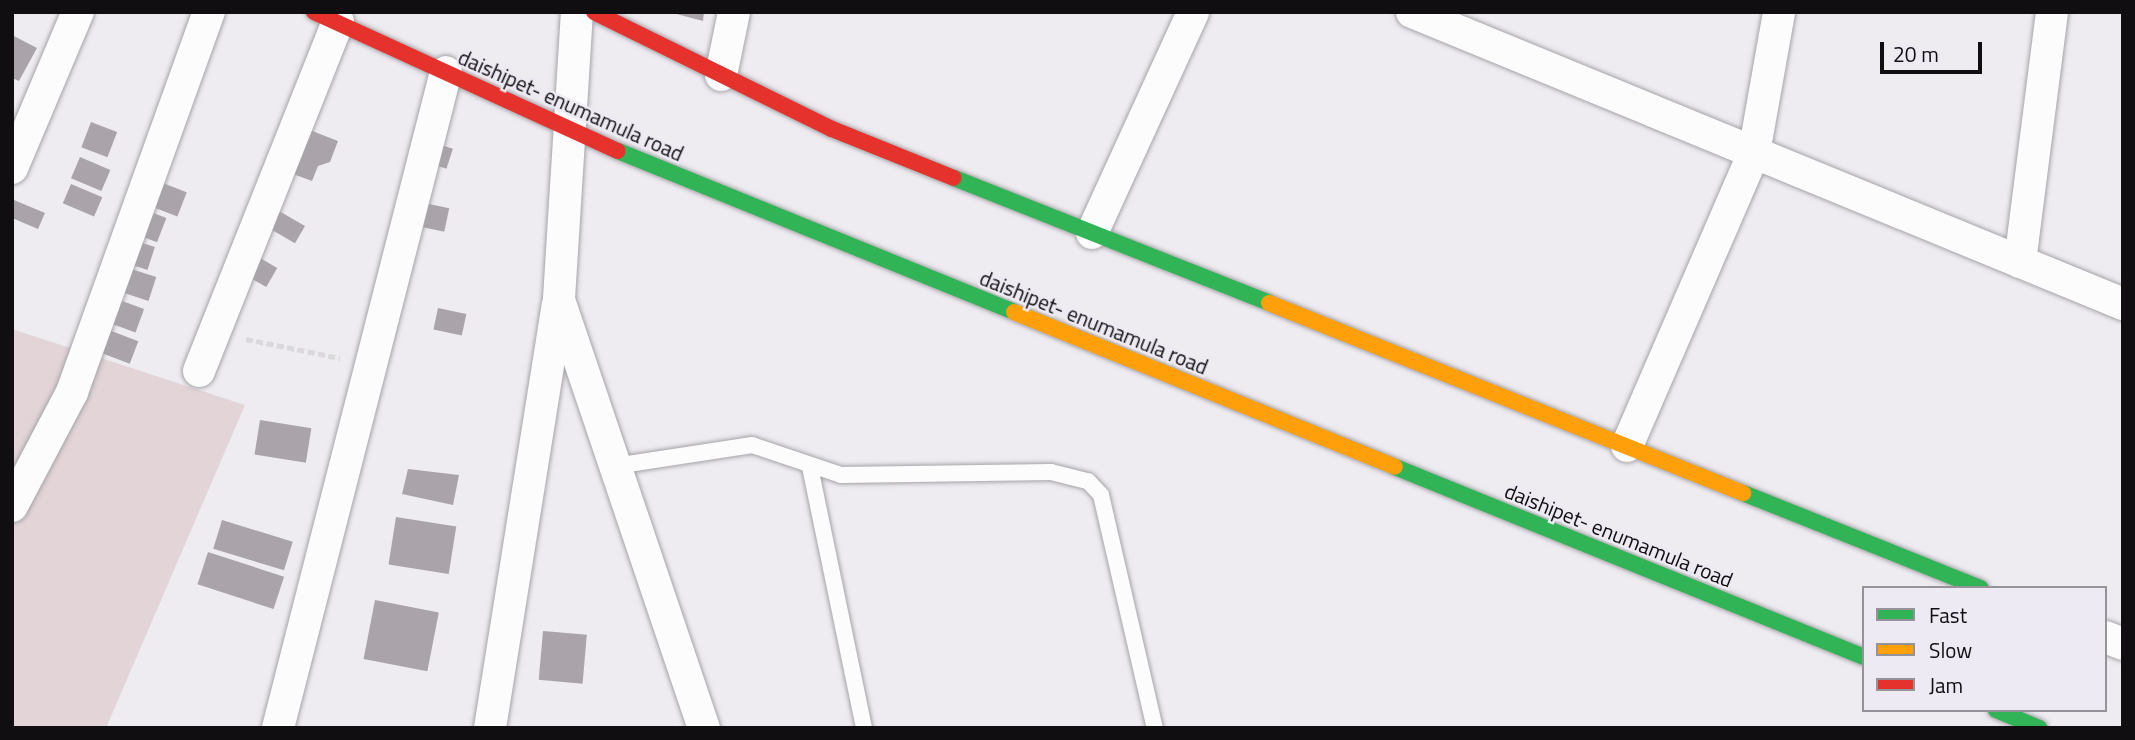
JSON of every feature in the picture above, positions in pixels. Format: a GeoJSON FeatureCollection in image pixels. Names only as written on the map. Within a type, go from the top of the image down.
{"type":"FeatureCollection","features":[{"type":"Feature","properties":{"kind":"street"},"geometry":{"type":"LineString","coordinates":[[12,168],[78,12]]}},
{"type":"Feature","properties":{"kind":"street"},"geometry":{"type":"LineString","coordinates":[[12,506],[72,392],[209,12]]}},
{"type":"Feature","properties":{"kind":"street"},"geometry":{"type":"LineString","coordinates":[[490,728],[559,300],[566,130],[577,12]]}},
{"type":"Feature","properties":{"kind":"street"},"geometry":{"type":"LineString","coordinates":[[594,12],[832,129],[1976,586]]}},
{"type":"Feature","properties":{"kind":"street"},"geometry":{"type":"LineString","coordinates":[[721,75],[734,12]]}},
{"type":"Feature","properties":{"kind":"street"},"geometry":{"type":"LineString","coordinates":[[1093,233],[1193,12]]}},
{"type":"Feature","properties":{"kind":"street"},"geometry":{"type":"LineString","coordinates":[[1412,12],[1479,26],[1754,153],[2123,304]]}},
{"type":"Feature","properties":{"kind":"street"},"geometry":{"type":"LineString","coordinates":[[1627,446],[1754,153],[1779,12]]}},
{"type":"Feature","properties":{"kind":"street"},"geometry":{"type":"LineString","coordinates":[[2020,262],[2052,12]]}},
{"type":"Feature","properties":{"kind":"street"},"geometry":{"type":"LineString","coordinates":[[199,371],[326,17]]}},
{"type":"Feature","properties":{"kind":"street","name":"daishipet- enumamula road"},"geometry":{"type":"LineString","coordinates":[[326,17],[566,130],[1862,656]]}},
{"type":"Feature","properties":{"kind":"street"},"geometry":{"type":"LineString","coordinates":[[278,728],[368,361],[446,72]]}},
{"type":"Feature","properties":{"kind":"street"},"geometry":{"type":"LineString","coordinates":[[559,300],[704,728]]}},
{"type":"Feature","properties":{"kind":"street"},"geometry":{"type":"LineString","coordinates":[[2001,712],[2039,728]]}},
{"type":"Feature","properties":{"kind":"lane"},"geometry":{"type":"LineString","coordinates":[[615,466],[752,445],[810,467],[841,475],[1051,472],[1088,481],[1101,495],[1155,728]]}},
{"type":"Feature","properties":{"kind":"lane"},"geometry":{"type":"LineString","coordinates":[[810,467],[864,728]]}},
{"type":"Feature","properties":{"kind":"path"},"geometry":{"type":"LineString","coordinates":[[217,324],[277,350],[368,361]]}},
{"type":"Feature","properties":{"kind":"shaded area"},"geometry":{"type":"Polygon","coordinates":[[[12,329],[245,405],[106,728],[12,728],[12,329]]]}},
{"type":"Feature","properties":{"kind":"building"},"geometry":{"type":"Polygon","coordinates":[[[669,12],[704,12],[703,21],[669,12]]]}},
{"type":"Feature","properties":{"kind":"building"},"geometry":{"type":"Polygon","coordinates":[[[12,35],[37,48],[19,81],[12,78],[12,35]]]}},
{"type":"Feature","properties":{"kind":"building"},"geometry":{"type":"Polygon","coordinates":[[[91,122],[117,132],[107,157],[81,147],[91,122]]]}},
{"type":"Feature","properties":{"kind":"building"},"geometry":{"type":"Polygon","coordinates":[[[302,127],[338,141],[330,162],[318,166],[312,181],[285,171],[302,127]]]}},
{"type":"Feature","properties":{"kind":"building"},"geometry":{"type":"Polygon","coordinates":[[[432,142],[453,149],[446,169],[426,162],[432,142]]]}},
{"type":"Feature","properties":{"kind":"building"},"geometry":{"type":"Polygon","coordinates":[[[80,157],[110,170],[101,191],[71,178],[80,157]]]}},
{"type":"Feature","properties":{"kind":"building"},"geometry":{"type":"Polygon","coordinates":[[[155,180],[187,192],[177,216],[146,204],[155,180]]]}},
{"type":"Feature","properties":{"kind":"building"},"geometry":{"type":"Polygon","coordinates":[[[71,184],[102,197],[94,217],[63,203],[71,184]]]}},
{"type":"Feature","properties":{"kind":"building"},"geometry":{"type":"Polygon","coordinates":[[[14,200],[45,213],[38,229],[12,218],[14,200]]]}},
{"type":"Feature","properties":{"kind":"building"},"geometry":{"type":"Polygon","coordinates":[[[415,201],[449,208],[444,232],[410,224],[415,201]]]}},
{"type":"Feature","properties":{"kind":"building"},"geometry":{"type":"Polygon","coordinates":[[[143,209],[166,218],[157,242],[134,233],[143,209]]]}},
{"type":"Feature","properties":{"kind":"building"},"geometry":{"type":"Polygon","coordinates":[[[279,211],[305,226],[295,243],[269,228],[279,211]]]}},
{"type":"Feature","properties":{"kind":"building"},"geometry":{"type":"Polygon","coordinates":[[[133,240],[155,247],[147,270],[126,263],[133,240]]]}},
{"type":"Feature","properties":{"kind":"building"},"geometry":{"type":"Polygon","coordinates":[[[253,254],[277,268],[266,287],[242,273],[253,254]]]}},
{"type":"Feature","properties":{"kind":"building"},"geometry":{"type":"Polygon","coordinates":[[[122,266],[156,277],[149,301],[114,290],[122,266]]]}},
{"type":"Feature","properties":{"kind":"building"},"geometry":{"type":"Polygon","coordinates":[[[114,298],[144,309],[136,332],[105,321],[114,298]]]}},
{"type":"Feature","properties":{"kind":"building"},"geometry":{"type":"Polygon","coordinates":[[[438,308],[466,314],[462,336],[433,330],[438,308]]]}},
{"type":"Feature","properties":{"kind":"building"},"geometry":{"type":"Polygon","coordinates":[[[101,327],[138,341],[130,364],[92,349],[101,327]]]}},
{"type":"Feature","properties":{"kind":"building"},"geometry":{"type":"Polygon","coordinates":[[[260,420],[311,428],[306,463],[255,455],[260,420]]]}},
{"type":"Feature","properties":{"kind":"building"},"geometry":{"type":"Polygon","coordinates":[[[408,469],[459,475],[453,505],[402,494],[408,469]]]}},
{"type":"Feature","properties":{"kind":"building"},"geometry":{"type":"Polygon","coordinates":[[[396,517],[456,527],[449,574],[388,564],[396,517]]]}},
{"type":"Feature","properties":{"kind":"building"},"geometry":{"type":"Polygon","coordinates":[[[222,520],[293,542],[284,570],[213,549],[222,520]]]}},
{"type":"Feature","properties":{"kind":"building"},"geometry":{"type":"Polygon","coordinates":[[[208,552],[284,577],[274,609],[197,584],[208,552]]]}},
{"type":"Feature","properties":{"kind":"building"},"geometry":{"type":"Polygon","coordinates":[[[375,600],[439,612],[427,671],[364,659],[375,600]]]}},
{"type":"Feature","properties":{"kind":"building"},"geometry":{"type":"Polygon","coordinates":[[[543,631],[587,635],[583,684],[539,680],[543,631]]]}},
{"type":"Feature","properties":{"kind":"traffic: fast"},"geometry":{"type":"LineString","coordinates":[[618,151],[1014,312]]}},
{"type":"Feature","properties":{"kind":"traffic: fast"},"geometry":{"type":"LineString","coordinates":[[954,178],[1269,303]]}},
{"type":"Feature","properties":{"kind":"traffic: fast"},"geometry":{"type":"LineString","coordinates":[[1395,467],[1862,656]]}},
{"type":"Feature","properties":{"kind":"traffic: fast"},"geometry":{"type":"LineString","coordinates":[[1743,493],[1976,586]]}},
{"type":"Feature","properties":{"kind":"traffic: fast"},"geometry":{"type":"LineString","coordinates":[[2001,712],[2039,728]]}},
{"type":"Feature","properties":{"kind":"traffic: slow"},"geometry":{"type":"LineString","coordinates":[[1269,303],[1743,493]]}},
{"type":"Feature","properties":{"kind":"traffic: slow"},"geometry":{"type":"LineString","coordinates":[[1014,312],[1395,467]]}},
{"type":"Feature","properties":{"kind":"traffic: jam"},"geometry":{"type":"LineString","coordinates":[[314,12],[618,151]]}},
{"type":"Feature","properties":{"kind":"traffic: jam"},"geometry":{"type":"LineString","coordinates":[[594,12],[832,129],[954,178]]}}]}
